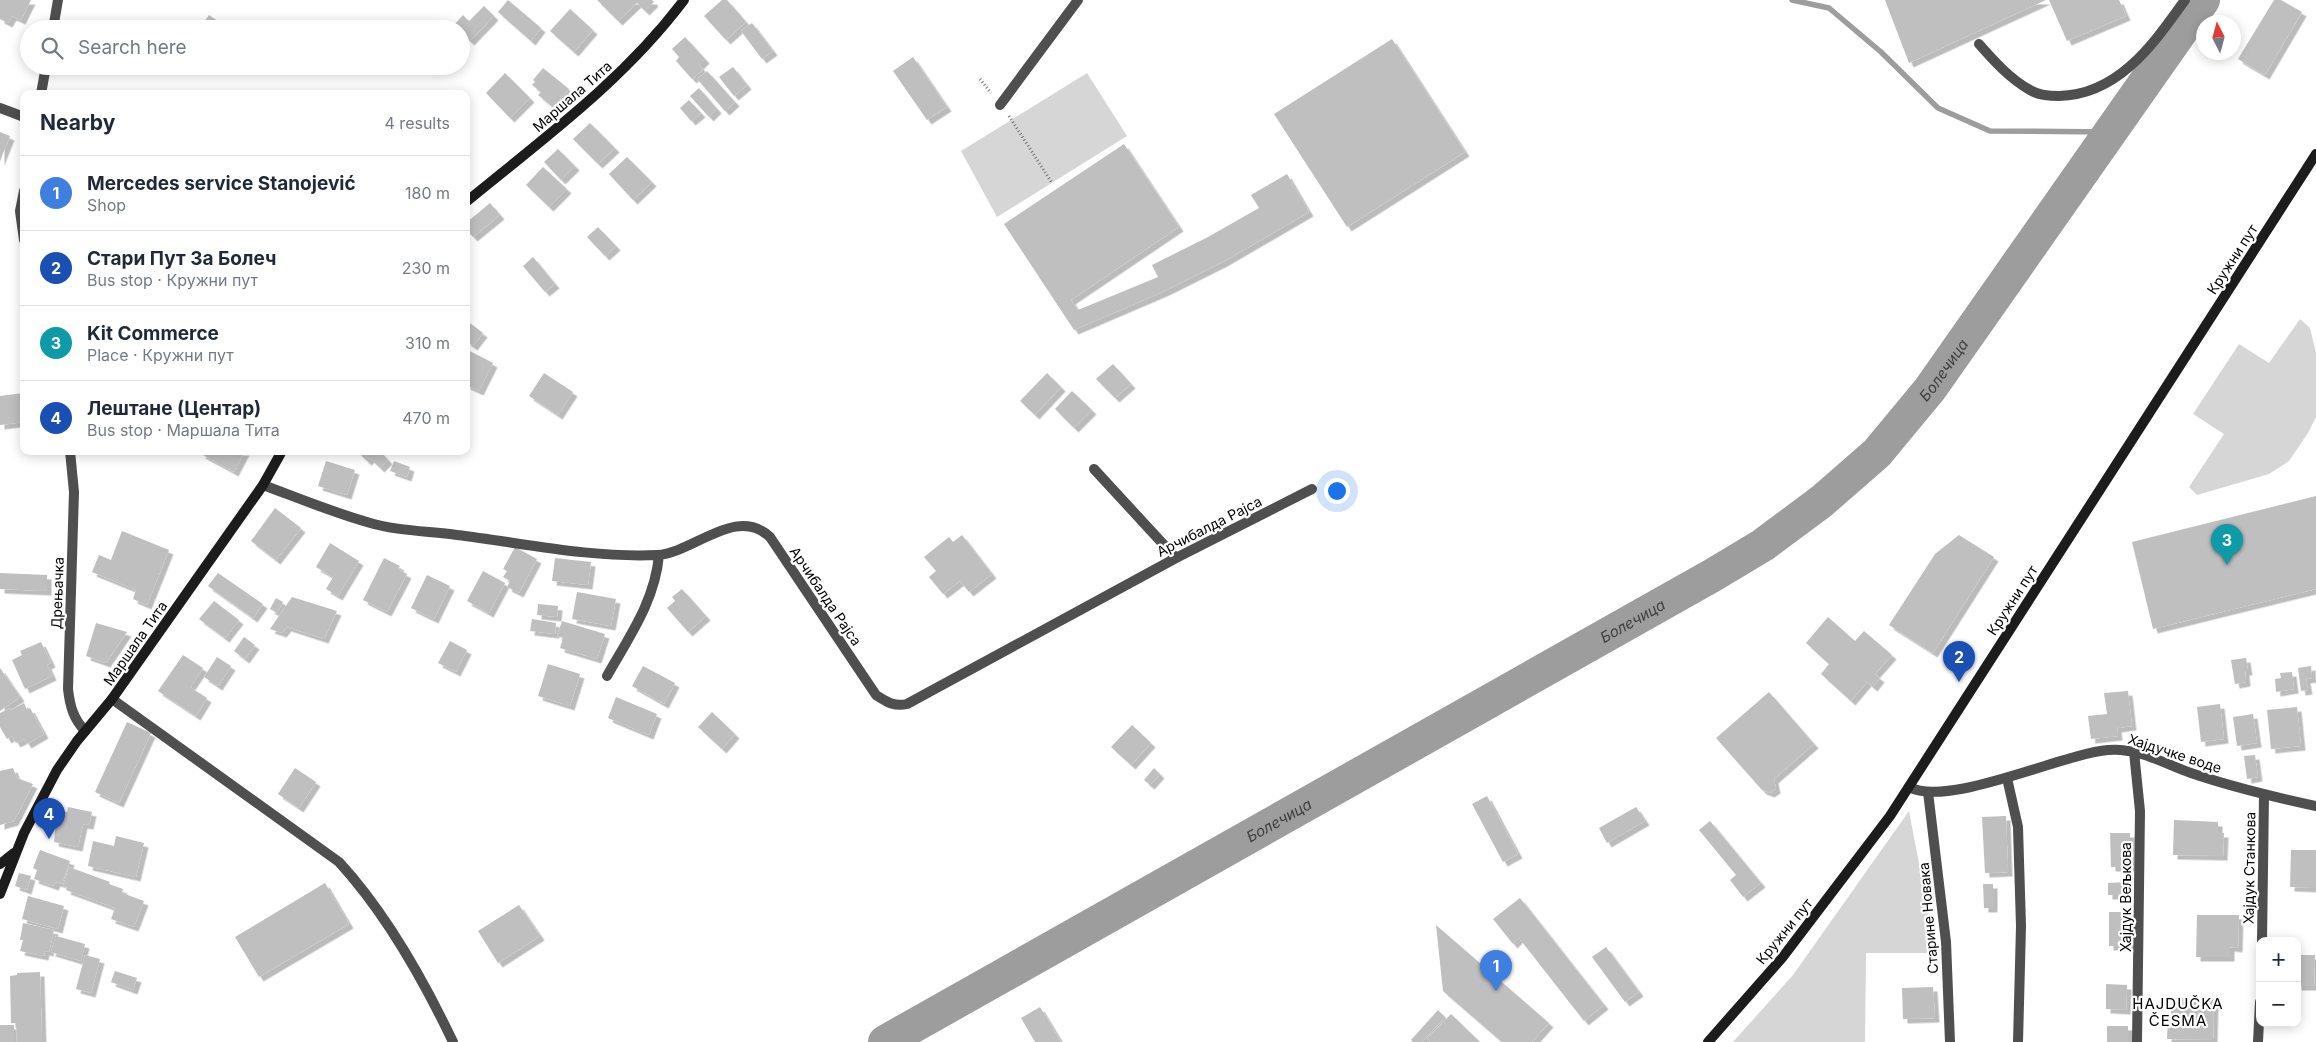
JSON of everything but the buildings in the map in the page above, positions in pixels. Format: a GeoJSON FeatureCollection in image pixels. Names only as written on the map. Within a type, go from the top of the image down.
{"type":"FeatureCollection","features":[{"type":"Feature","properties":{"kind":"main road","name":"Маршала Тита"},"geometry":{"type":"LineString","coordinates":[[470,199],[592,100],[654,39],[684,0]]}},
{"type":"Feature","properties":{"kind":"main road","name":"Кружни пут"},"geometry":{"type":"LineString","coordinates":[[1708,1042],[1782,958],[1866,850],[1909,788],[2316,154]]}},
{"type":"Feature","properties":{"kind":"main road","name":"Маршала Тита"},"geometry":{"type":"LineString","coordinates":[[0,894],[14,853],[42,795],[62,762],[112,699],[263,485],[280,455]]}},
{"type":"Feature","properties":{"kind":"main road"},"geometry":{"type":"LineString","coordinates":[[0,864],[14,853]]}},
{"type":"Feature","properties":{"kind":"street"},"geometry":{"type":"LineString","coordinates":[[55,20],[58,0]]}},
{"type":"Feature","properties":{"kind":"street"},"geometry":{"type":"LineString","coordinates":[[1000,105],[1078,0]]}},
{"type":"Feature","properties":{"kind":"street"},"geometry":{"type":"LineString","coordinates":[[1979,44],[1997,64],[2031,92],[2049,96],[2069,96],[2114,80],[2131,66],[2155,42],[2185,0]]}},
{"type":"Feature","properties":{"kind":"street"},"geometry":{"type":"LineString","coordinates":[[42,90],[44,75]]}},
{"type":"Feature","properties":{"kind":"street"},"geometry":{"type":"LineString","coordinates":[[0,108],[20,116]]}},
{"type":"Feature","properties":{"kind":"street","name":"Дрењачка"},"geometry":{"type":"LineString","coordinates":[[70,455],[74,492],[68,689],[71,709],[77,723],[85,731]]}},
{"type":"Feature","properties":{"kind":"street"},"geometry":{"type":"LineString","coordinates":[[1094,469],[1176,558]]}},
{"type":"Feature","properties":{"kind":"street","name":"Арчибалда Рајса"},"geometry":{"type":"LineString","coordinates":[[263,485],[368,523],[409,531],[617,554],[659,555],[675,551],[724,530],[751,526],[763,531],[770,537],[876,695],[892,705],[900,706],[907,704],[1176,558],[1312,489]]}},
{"type":"Feature","properties":{"kind":"street"},"geometry":{"type":"LineString","coordinates":[[607,676],[649,602],[657,576],[659,555]]}},
{"type":"Feature","properties":{"kind":"street"},"geometry":{"type":"LineString","coordinates":[[112,699],[339,862],[368,898],[428,990],[453,1042]]}},
{"type":"Feature","properties":{"kind":"street","name":"Хајдучке воде"},"geometry":{"type":"LineString","coordinates":[[1909,788],[1928,792],[1946,792],[2007,778],[2090,753],[2108,750],[2134,752],[2192,773],[2264,795],[2316,806]]}},
{"type":"Feature","properties":{"kind":"street","name":"Хајдук Вељкова"},"geometry":{"type":"LineString","coordinates":[[2134,752],[2140,811],[2137,1042]]}},
{"type":"Feature","properties":{"kind":"street"},"geometry":{"type":"LineString","coordinates":[[2007,778],[2018,827],[2021,926],[2018,1042]]}},
{"type":"Feature","properties":{"kind":"street","name":"Старине Новака"},"geometry":{"type":"LineString","coordinates":[[1928,792],[1946,942],[1950,1042]]}},
{"type":"Feature","properties":{"kind":"street","name":"Хајдук Станкова"},"geometry":{"type":"LineString","coordinates":[[2262,937],[2264,795]]}},
{"type":"Feature","properties":{"kind":"street"},"geometry":{"type":"LineString","coordinates":[[2258,1042],[2259,1027]]}},
{"type":"Feature","properties":{"kind":"path"},"geometry":{"type":"LineString","coordinates":[[980,79],[1000,105],[1052,183]]}},
{"type":"Feature","properties":{"kind":"shaded area"},"geometry":{"type":"Polygon","coordinates":[[[1087,73],[1127,136],[997,217],[961,151],[1087,73]]]}},
{"type":"Feature","properties":{"kind":"shaded area"},"geometry":{"type":"Polygon","coordinates":[[[2300,319],[2310,328],[2316,353],[2316,417],[2308,433],[2289,461],[2269,474],[2197,495],[2189,487],[2224,434],[2193,414],[2239,344],[2269,363],[2300,319]]]}},
{"type":"Feature","properties":{"kind":"shaded area"},"geometry":{"type":"Polygon","coordinates":[[[1909,811],[1936,953],[1866,953],[1865,1042],[1733,1042],[1793,975],[1909,811]]]}},
{"type":"Feature","properties":{"kind":"waterway"},"geometry":{"type":"LineString","coordinates":[[1792,0],[1829,8],[1881,52],[1938,108],[1990,131],[2110,132]]}},
{"type":"Feature","properties":{"kind":"waterway","name":"Болечица"},"geometry":{"type":"LineString","coordinates":[[885,1042],[1713,575],[1763,545],[1822,501],[1877,453],[1930,389],[2203,0]]}},
{"type":"Feature","properties":{"kind":"place","name":"Kit Commerce"},"geometry":{"type":"Point","coordinates":[2227,565]}},
{"type":"Feature","properties":{"kind":"place","name":"Стари Пут За Болеч"},"geometry":{"type":"Point","coordinates":[1959,682]}},
{"type":"Feature","properties":{"kind":"place","name":"Лештане (Центар)"},"geometry":{"type":"Point","coordinates":[49,839]}},
{"type":"Feature","properties":{"kind":"place","name":"Mercedes service Stanojević"},"geometry":{"type":"Point","coordinates":[1496,991]}},
{"type":"Feature","properties":{"kind":"district","name":"HAJDUČKA ČESMA"},"geometry":{"type":"Point","coordinates":[2178,1012]}}]}
